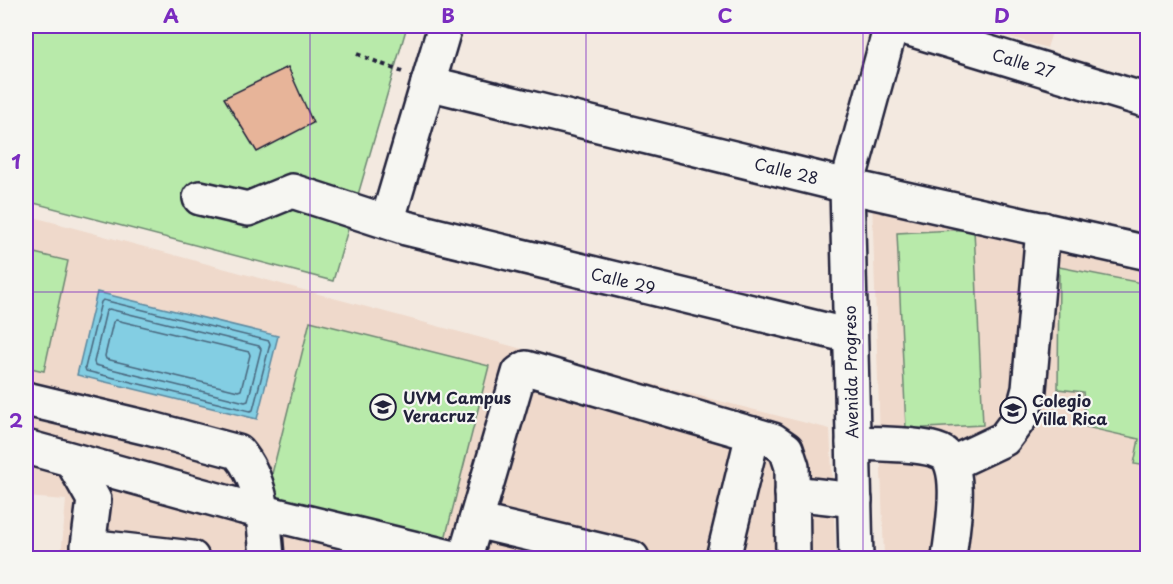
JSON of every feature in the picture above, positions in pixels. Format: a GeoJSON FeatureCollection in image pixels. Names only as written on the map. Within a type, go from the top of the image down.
{"type":"FeatureCollection","features":[{"type":"Feature","properties":{"kind":"street"},"geometry":{"type":"LineString","coordinates":[[395,224],[390,212],[444,26]]}},
{"type":"Feature","properties":{"kind":"street","name":"Avenida Progreso"},"geometry":{"type":"LineString","coordinates":[[856,558],[847,186],[891,26]]}},
{"type":"Feature","properties":{"kind":"street","name":"Calle 27"},"geometry":{"type":"LineString","coordinates":[[900,26],[1148,101]]}},
{"type":"Feature","properties":{"kind":"street","name":"Calle 28"},"geometry":{"type":"LineString","coordinates":[[428,83],[847,186],[1148,253]]}},
{"type":"Feature","properties":{"kind":"street","name":"Calle 29"},"geometry":{"type":"LineString","coordinates":[[201,198],[248,209],[292,191],[406,228],[850,336]]}},
{"type":"Feature","properties":{"kind":"street"},"geometry":{"type":"LineString","coordinates":[[953,463],[1004,439],[1022,415],[1029,389],[1043,229]]}},
{"type":"Feature","properties":{"kind":"street"},"geometry":{"type":"LineString","coordinates":[[465,558],[519,373],[526,368],[773,440],[786,450],[792,467],[793,558]]}},
{"type":"Feature","properties":{"kind":"street"},"geometry":{"type":"LineString","coordinates":[[26,399],[238,452],[252,474],[263,513],[267,558]]}},
{"type":"Feature","properties":{"kind":"street"},"geometry":{"type":"LineString","coordinates":[[723,558],[753,434]]}},
{"type":"Feature","properties":{"kind":"street"},"geometry":{"type":"LineString","coordinates":[[853,443],[920,447],[943,452],[953,463],[956,483],[949,558]]}},
{"type":"Feature","properties":{"kind":"street"},"geometry":{"type":"LineString","coordinates":[[26,447],[263,513],[454,558]]}},
{"type":"Feature","properties":{"kind":"street"},"geometry":{"type":"LineString","coordinates":[[72,461],[94,500],[88,546],[135,555],[192,558]]}},
{"type":"Feature","properties":{"kind":"street"},"geometry":{"type":"LineString","coordinates":[[792,493],[855,500]]}},
{"type":"Feature","properties":{"kind":"street"},"geometry":{"type":"LineString","coordinates":[[476,521],[632,558]]}},
{"type":"Feature","properties":{"kind":"path"},"geometry":{"type":"LineString","coordinates":[[357,54],[428,83]]}},
{"type":"Feature","properties":{"kind":"shaded area"},"geometry":{"type":"Polygon","coordinates":[[[972,26],[1054,26],[1047,48],[972,26]]]}},
{"type":"Feature","properties":{"kind":"shaded area","name":"Colegio Villa Rica"},"geometry":{"type":"Polygon","coordinates":[[[872,201],[1147,261],[1147,558],[884,558],[872,201]]]}},
{"type":"Feature","properties":{"kind":"shaded area","name":"UVM Campus Veracruz"},"geometry":{"type":"Polygon","coordinates":[[[26,215],[652,384],[830,429],[836,558],[61,558],[66,500],[26,497],[26,215]]]}},
{"type":"Feature","properties":{"kind":"green space"},"geometry":{"type":"Polygon","coordinates":[[[26,26],[407,26],[333,281],[26,201],[26,26]]]}},
{"type":"Feature","properties":{"kind":"green space"},"geometry":{"type":"Polygon","coordinates":[[[974,229],[983,425],[906,429],[897,233],[974,229]]]}},
{"type":"Feature","properties":{"kind":"green space"},"geometry":{"type":"Polygon","coordinates":[[[26,251],[68,261],[44,371],[26,367],[26,251]]]}},
{"type":"Feature","properties":{"kind":"green space"},"geometry":{"type":"Polygon","coordinates":[[[1059,267],[1147,284],[1147,466],[1134,464],[1139,439],[1086,427],[1083,392],[1058,389],[1059,267]]]}},
{"type":"Feature","properties":{"kind":"green space"},"geometry":{"type":"Polygon","coordinates":[[[310,321],[489,366],[443,547],[265,502],[310,321]]]}},
{"type":"Feature","properties":{"kind":"water"},"geometry":{"type":"Polygon","coordinates":[[[97,292],[278,336],[257,419],[77,375],[97,292]]]}},
{"type":"Feature","properties":{"kind":"building"},"geometry":{"type":"Polygon","coordinates":[[[288,67],[313,123],[257,152],[224,98],[288,67]]]}},
{"type":"Feature","properties":{"kind":"place","name":"UVM Campus Veracruz"},"geometry":{"type":"Point","coordinates":[383,407]}},
{"type":"Feature","properties":{"kind":"place","name":"Colegio Villa Rica"},"geometry":{"type":"Point","coordinates":[1013,410]}}]}
